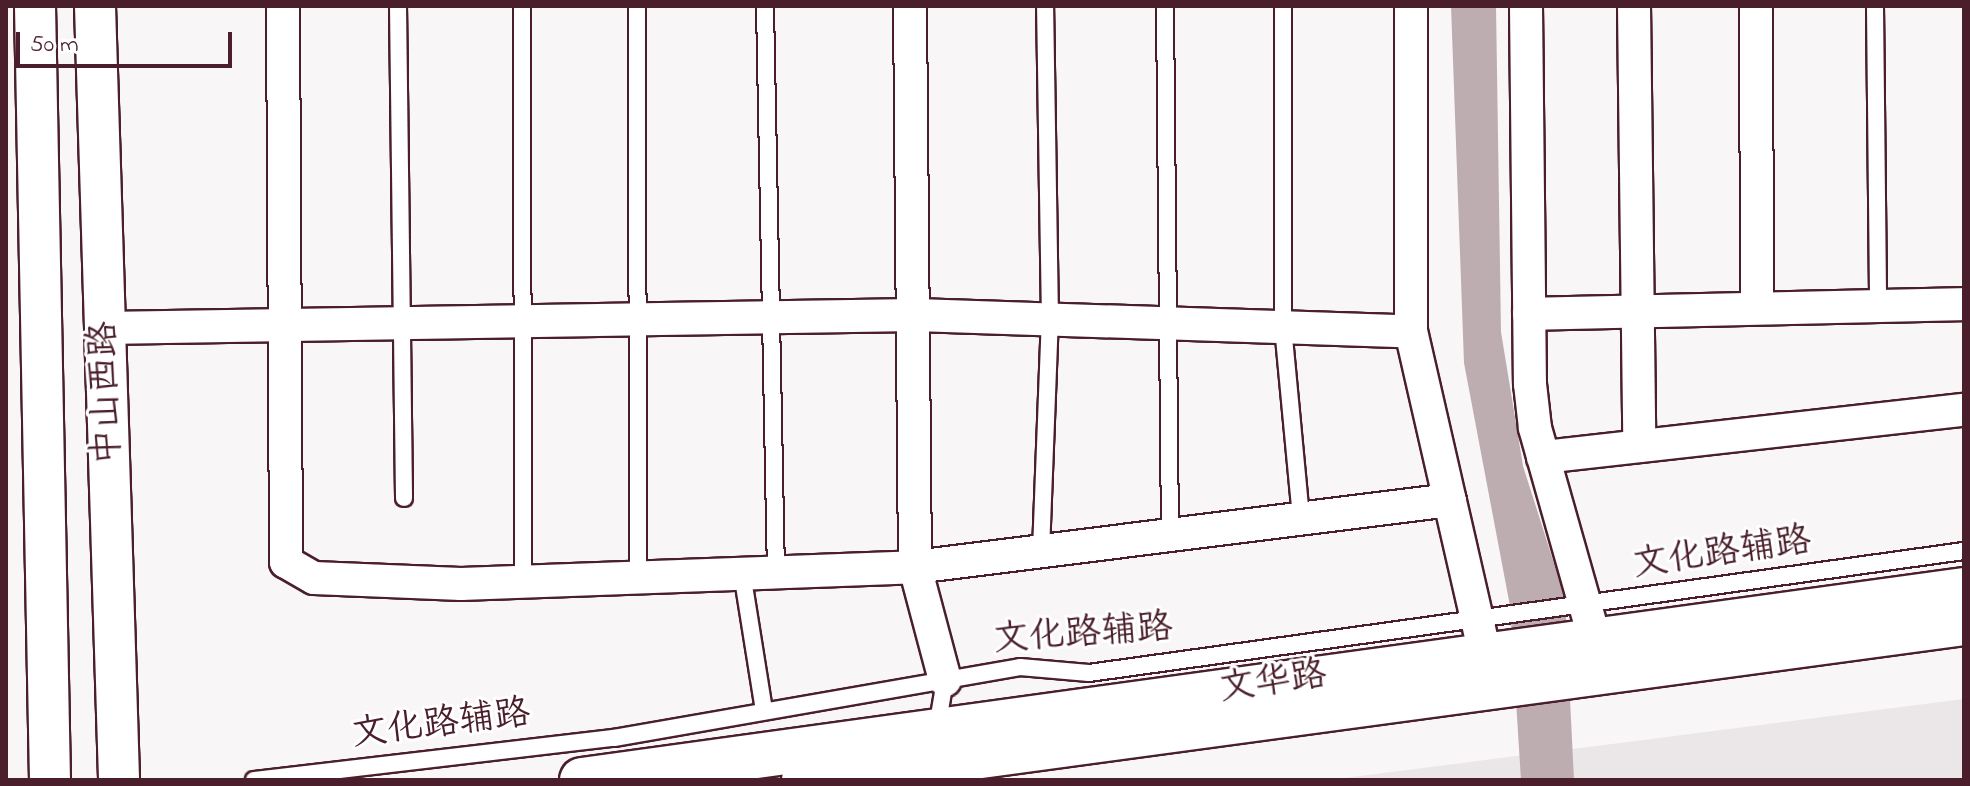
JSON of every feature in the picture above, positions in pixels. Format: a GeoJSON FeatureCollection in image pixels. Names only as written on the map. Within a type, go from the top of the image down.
{"type":"FeatureCollection","features":[{"type":"Feature","properties":{"kind":"main road","name":"文华路"},"geometry":{"type":"LineString","coordinates":[[582,780],[937,728],[1481,638],[1590,623],[1964,590]]}},
{"type":"Feature","properties":{"kind":"main road","name":"文华路"},"geometry":{"type":"LineString","coordinates":[[804,780],[1964,623]]}},
{"type":"Feature","properties":{"kind":"street","name":"中山西路"},"geometry":{"type":"LineString","coordinates":[[35,6],[50,780]]}},
{"type":"Feature","properties":{"kind":"street","name":"中山西路"},"geometry":{"type":"LineString","coordinates":[[95,6],[119,780]]}},
{"type":"Feature","properties":{"kind":"street"},"geometry":{"type":"LineString","coordinates":[[283,6],[286,562],[314,578],[523,582],[915,567],[1450,500]]}},
{"type":"Feature","properties":{"kind":"street"},"geometry":{"type":"LineString","coordinates":[[910,6],[916,315],[915,567],[945,680]]}},
{"type":"Feature","properties":{"kind":"street"},"geometry":{"type":"LineString","coordinates":[[1411,6],[1411,331],[1481,638]]}},
{"type":"Feature","properties":{"kind":"street"},"geometry":{"type":"LineString","coordinates":[[1526,6],[1530,384],[1543,457],[1590,623]]}},
{"type":"Feature","properties":{"kind":"street"},"geometry":{"type":"LineString","coordinates":[[1634,6],[1639,446]]}},
{"type":"Feature","properties":{"kind":"street"},"geometry":{"type":"LineString","coordinates":[[1756,6],[1757,308]]}},
{"type":"Feature","properties":{"kind":"street"},"geometry":{"type":"LineString","coordinates":[[1529,314],[1964,304]]}},
{"type":"Feature","properties":{"kind":"street"},"geometry":{"type":"LineString","coordinates":[[104,328],[284,322],[916,315],[1411,331]]}},
{"type":"Feature","properties":{"kind":"street"},"geometry":{"type":"LineString","coordinates":[[1543,457],[1964,410]]}},
{"type":"Feature","properties":{"kind":"lane"},"geometry":{"type":"LineString","coordinates":[[398,6],[404,498]]}},
{"type":"Feature","properties":{"kind":"lane"},"geometry":{"type":"LineString","coordinates":[[522,6],[523,582]]}},
{"type":"Feature","properties":{"kind":"lane"},"geometry":{"type":"LineString","coordinates":[[637,6],[638,577]]}},
{"type":"Feature","properties":{"kind":"lane"},"geometry":{"type":"LineString","coordinates":[[765,6],[776,572]]}},
{"type":"Feature","properties":{"kind":"lane"},"geometry":{"type":"LineString","coordinates":[[1041,551],[1050,320],[1045,6]]}},
{"type":"Feature","properties":{"kind":"lane"},"geometry":{"type":"LineString","coordinates":[[1165,6],[1170,535]]}},
{"type":"Feature","properties":{"kind":"lane"},"geometry":{"type":"LineString","coordinates":[[1283,6],[1283,327],[1301,518]]}},
{"type":"Feature","properties":{"kind":"lane"},"geometry":{"type":"LineString","coordinates":[[1875,6],[1878,306]]}},
{"type":"Feature","properties":{"kind":"lane","name":"文化路辅路"},"geometry":{"type":"LineString","coordinates":[[1590,623],[1964,551]]}},
{"type":"Feature","properties":{"kind":"lane"},"geometry":{"type":"LineString","coordinates":[[742,573],[764,711]]}},
{"type":"Feature","properties":{"kind":"lane","name":"文化路辅路"},"geometry":{"type":"LineString","coordinates":[[254,780],[614,738],[1020,667],[1089,673],[1481,638]]}},
{"type":"Feature","properties":{"kind":"lane"},"geometry":{"type":"LineString","coordinates":[[937,728],[945,680]]}},
{"type":"Feature","properties":{"kind":"shaded area"},"geometry":{"type":"Polygon","coordinates":[[[1451,6],[1496,6],[1501,332],[1523,466],[1565,598],[1574,780],[1521,780],[1510,606],[1464,363],[1451,6]]]}},
{"type":"Feature","properties":{"kind":"shaded area"},"geometry":{"type":"Polygon","coordinates":[[[1964,699],[1964,780],[1329,780],[1964,699]]]}}]}
